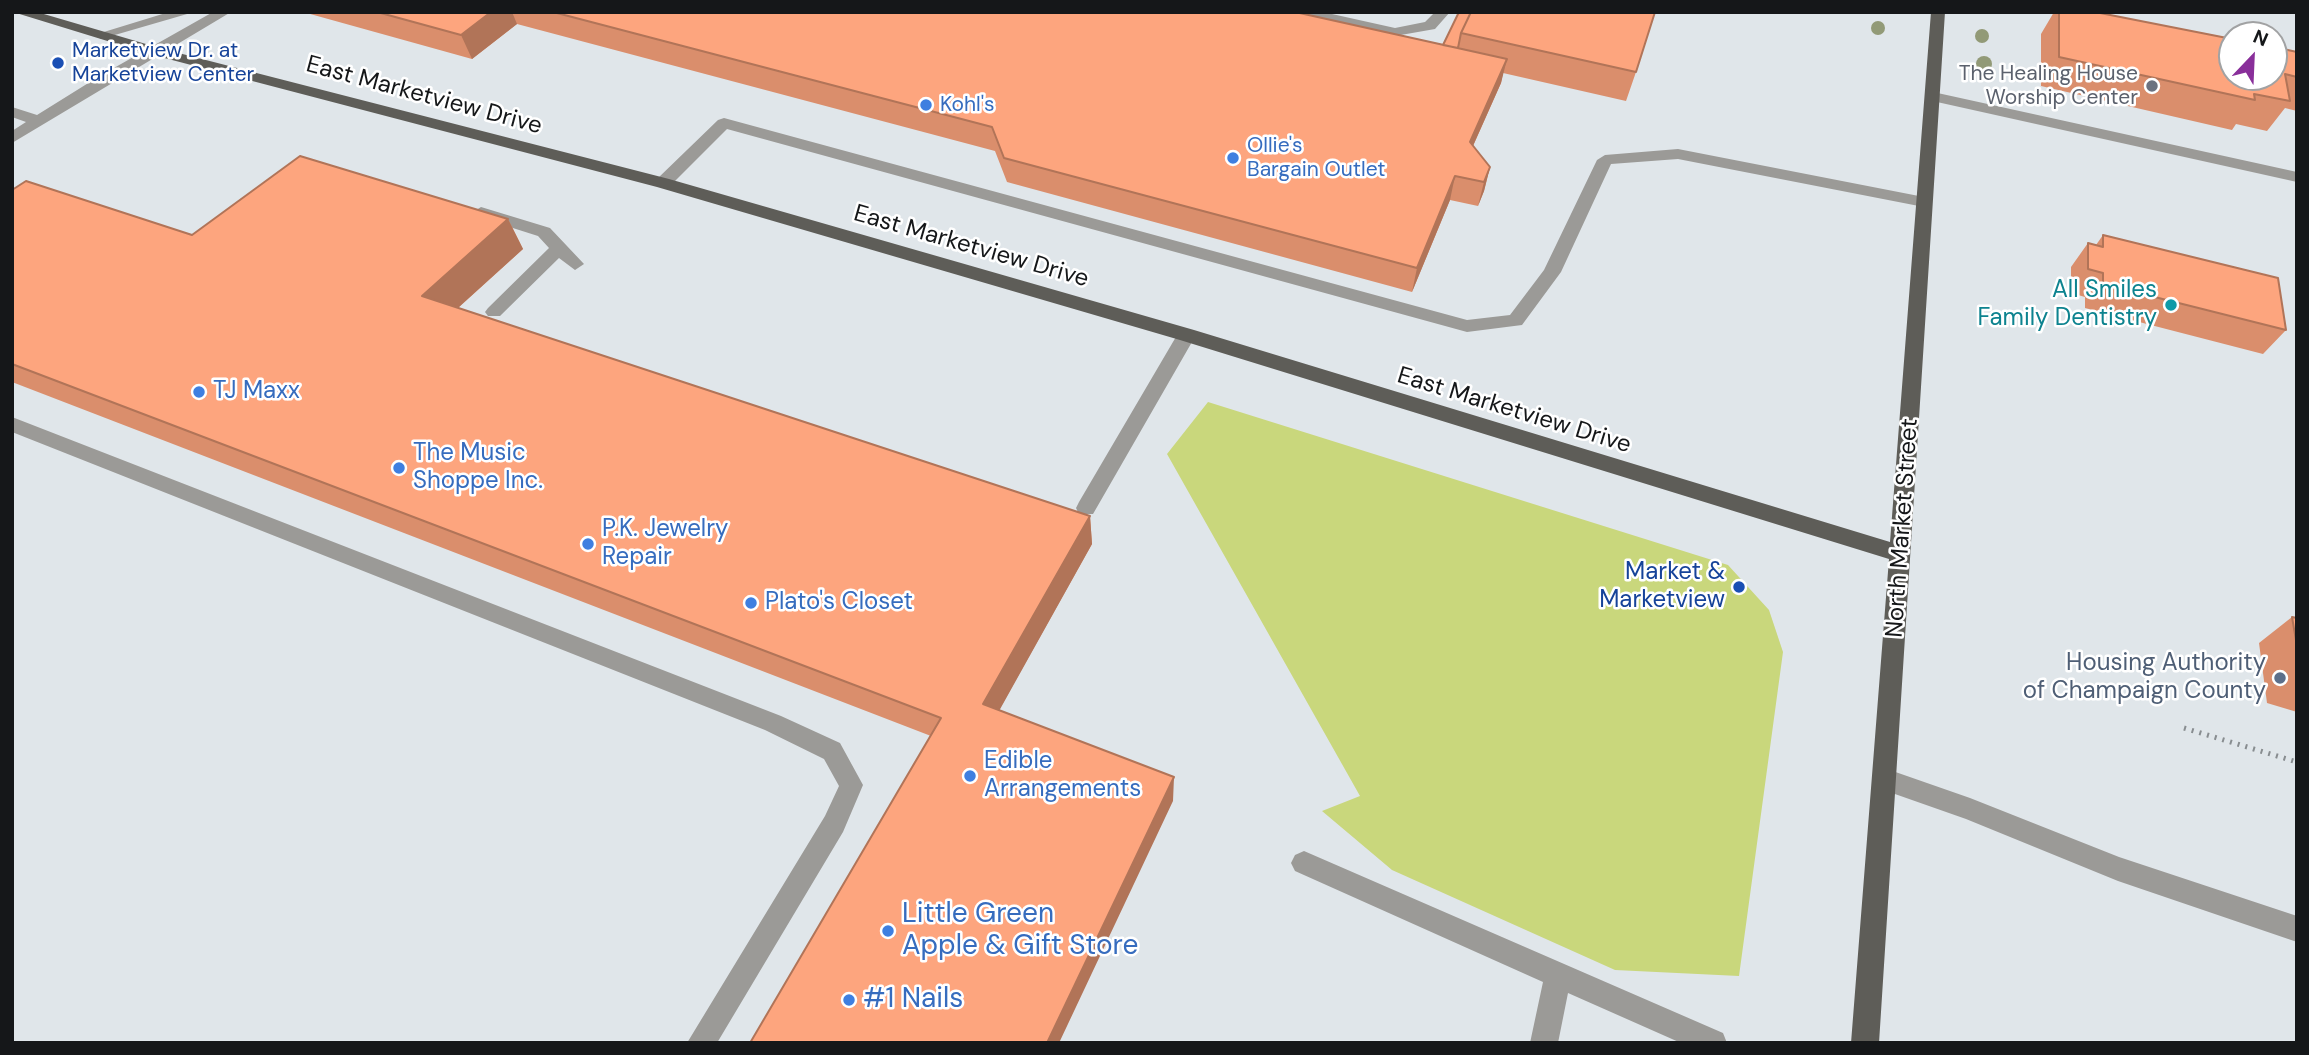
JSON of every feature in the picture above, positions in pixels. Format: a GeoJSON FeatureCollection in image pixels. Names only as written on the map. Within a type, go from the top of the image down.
{"type":"FeatureCollection","features":[{"type":"Feature","properties":{"kind":"main road","name":"East Marketview Drive"},"geometry":{"type":"LineString","coordinates":[[20,12],[158,52],[663,183],[1187,335],[1900,554]]}},
{"type":"Feature","properties":{"kind":"main road","name":"North Market Street"},"geometry":{"type":"LineString","coordinates":[[1865,1043],[1938,12]]}},
{"type":"Feature","properties":{"kind":"street"},"geometry":{"type":"LineString","coordinates":[[101,35],[187,12]]}},
{"type":"Feature","properties":{"kind":"street"},"geometry":{"type":"LineString","coordinates":[[12,138],[103,80],[158,52],[224,12]]}},
{"type":"Feature","properties":{"kind":"street"},"geometry":{"type":"LineString","coordinates":[[1301,12],[1395,32],[1430,26],[1443,12]]}},
{"type":"Feature","properties":{"kind":"street"},"geometry":{"type":"LineString","coordinates":[[1933,97],[2297,177]]}},
{"type":"Feature","properties":{"kind":"street"},"geometry":{"type":"LineString","coordinates":[[12,112],[39,121]]}},
{"type":"Feature","properties":{"kind":"street"},"geometry":{"type":"LineString","coordinates":[[663,183],[724,123],[1468,326],[1516,321],[1552,272],[1605,160],[1678,154],[1924,202]]}},
{"type":"Feature","properties":{"kind":"street"},"geometry":{"type":"LineString","coordinates":[[465,207],[544,232],[575,264]]}},
{"type":"Feature","properties":{"kind":"street"},"geometry":{"type":"LineString","coordinates":[[494,312],[559,247]]}},
{"type":"Feature","properties":{"kind":"street"},"geometry":{"type":"LineString","coordinates":[[1086,508],[1187,335]]}},
{"type":"Feature","properties":{"kind":"street"},"geometry":{"type":"LineString","coordinates":[[12,424],[760,718],[832,751],[851,785],[834,824],[701,1043]]}},
{"type":"Feature","properties":{"kind":"street"},"geometry":{"type":"LineString","coordinates":[[1884,779],[1970,809],[2118,869],[2297,929]]}},
{"type":"Feature","properties":{"kind":"street"},"geometry":{"type":"LineString","coordinates":[[1304,863],[1713,1043]]}},
{"type":"Feature","properties":{"kind":"street"},"geometry":{"type":"LineString","coordinates":[[1544,1043],[1558,976]]}},
{"type":"Feature","properties":{"kind":"path"},"geometry":{"type":"LineString","coordinates":[[2184,728],[2297,762]]}},
{"type":"Feature","properties":{"kind":"green space"},"geometry":{"type":"Polygon","coordinates":[[[1208,402],[1728,565],[1769,610],[1783,652],[1739,976],[1615,970],[1392,870],[1322,811],[1360,796],[1167,454],[1208,402]]]}},
{"type":"Feature","properties":{"kind":"building"},"geometry":{"type":"Polygon","coordinates":[[[377,12],[491,12],[461,35],[377,12]]]}},
{"type":"Feature","properties":{"kind":"building","name":"Ollie's Bargain Outlet"},"geometry":{"type":"Polygon","coordinates":[[[553,12],[1295,12],[1507,59],[1470,142],[1490,167],[1484,182],[1455,176],[1417,268],[1004,158],[992,127],[553,12]]]}},
{"type":"Feature","properties":{"kind":"building"},"geometry":{"type":"Polygon","coordinates":[[[1459,12],[1471,12],[1461,33],[1458,48],[1443,45],[1459,12]]]}},
{"type":"Feature","properties":{"kind":"building"},"geometry":{"type":"Polygon","coordinates":[[[1471,12],[1655,12],[1636,72],[1461,33],[1471,12]]]}},
{"type":"Feature","properties":{"kind":"building"},"geometry":{"type":"Polygon","coordinates":[[[2059,12],[2095,12],[2218,36],[2218,91],[2288,90],[2290,101],[2254,94],[2255,100],[2059,57],[2059,12]]]}},
{"type":"Feature","properties":{"kind":"building"},"geometry":{"type":"Polygon","coordinates":[[[2288,50],[2297,52],[2297,77],[2288,75],[2288,50]]]}},
{"type":"Feature","properties":{"kind":"building"},"geometry":{"type":"Polygon","coordinates":[[[300,156],[508,219],[422,296],[1090,516],[983,704],[1174,777],[1047,1043],[750,1043],[941,718],[12,364],[12,190],[26,181],[192,235],[300,156]]]}},
{"type":"Feature","properties":{"kind":"building"},"geometry":{"type":"Polygon","coordinates":[[[2103,235],[2278,278],[2286,330],[2103,284],[2103,273],[2088,269],[2088,243],[2103,247],[2103,235]]]}},
{"type":"Feature","properties":{"kind":"building"},"geometry":{"type":"Polygon","coordinates":[[[2292,617],[2297,618],[2297,646],[2292,617]]]}},
{"type":"Feature","properties":{"kind":"place","name":"Marketview Dr. at Marketview Center"},"geometry":{"type":"Point","coordinates":[58,63]}},
{"type":"Feature","properties":{"kind":"place","name":"The Healing House Worship Center"},"geometry":{"type":"Point","coordinates":[2152,86]}},
{"type":"Feature","properties":{"kind":"place","name":"Kohl's"},"geometry":{"type":"Point","coordinates":[926,105]}},
{"type":"Feature","properties":{"kind":"place","name":"Ollie's Bargain Outlet"},"geometry":{"type":"Point","coordinates":[1233,158]}},
{"type":"Feature","properties":{"kind":"place","name":"All Smiles Family Dentistry"},"geometry":{"type":"Point","coordinates":[2171,305]}},
{"type":"Feature","properties":{"kind":"place","name":"TJ Maxx"},"geometry":{"type":"Point","coordinates":[199,392]}},
{"type":"Feature","properties":{"kind":"place","name":"The Music Shoppe Inc."},"geometry":{"type":"Point","coordinates":[399,468]}},
{"type":"Feature","properties":{"kind":"place","name":"P.K. Jewelry Repair"},"geometry":{"type":"Point","coordinates":[588,544]}},
{"type":"Feature","properties":{"kind":"place","name":"Market & Marketview"},"geometry":{"type":"Point","coordinates":[1739,587]}},
{"type":"Feature","properties":{"kind":"place","name":"Plato's Closet"},"geometry":{"type":"Point","coordinates":[751,603]}},
{"type":"Feature","properties":{"kind":"place","name":"Housing Authority of Champaign County"},"geometry":{"type":"Point","coordinates":[2280,678]}},
{"type":"Feature","properties":{"kind":"place","name":"Edible Arrangements"},"geometry":{"type":"Point","coordinates":[970,776]}},
{"type":"Feature","properties":{"kind":"place","name":"Little Green Apple & Gift Store"},"geometry":{"type":"Point","coordinates":[888,931]}},
{"type":"Feature","properties":{"kind":"place","name":"#1 Nails"},"geometry":{"type":"Point","coordinates":[849,1000]}}]}
